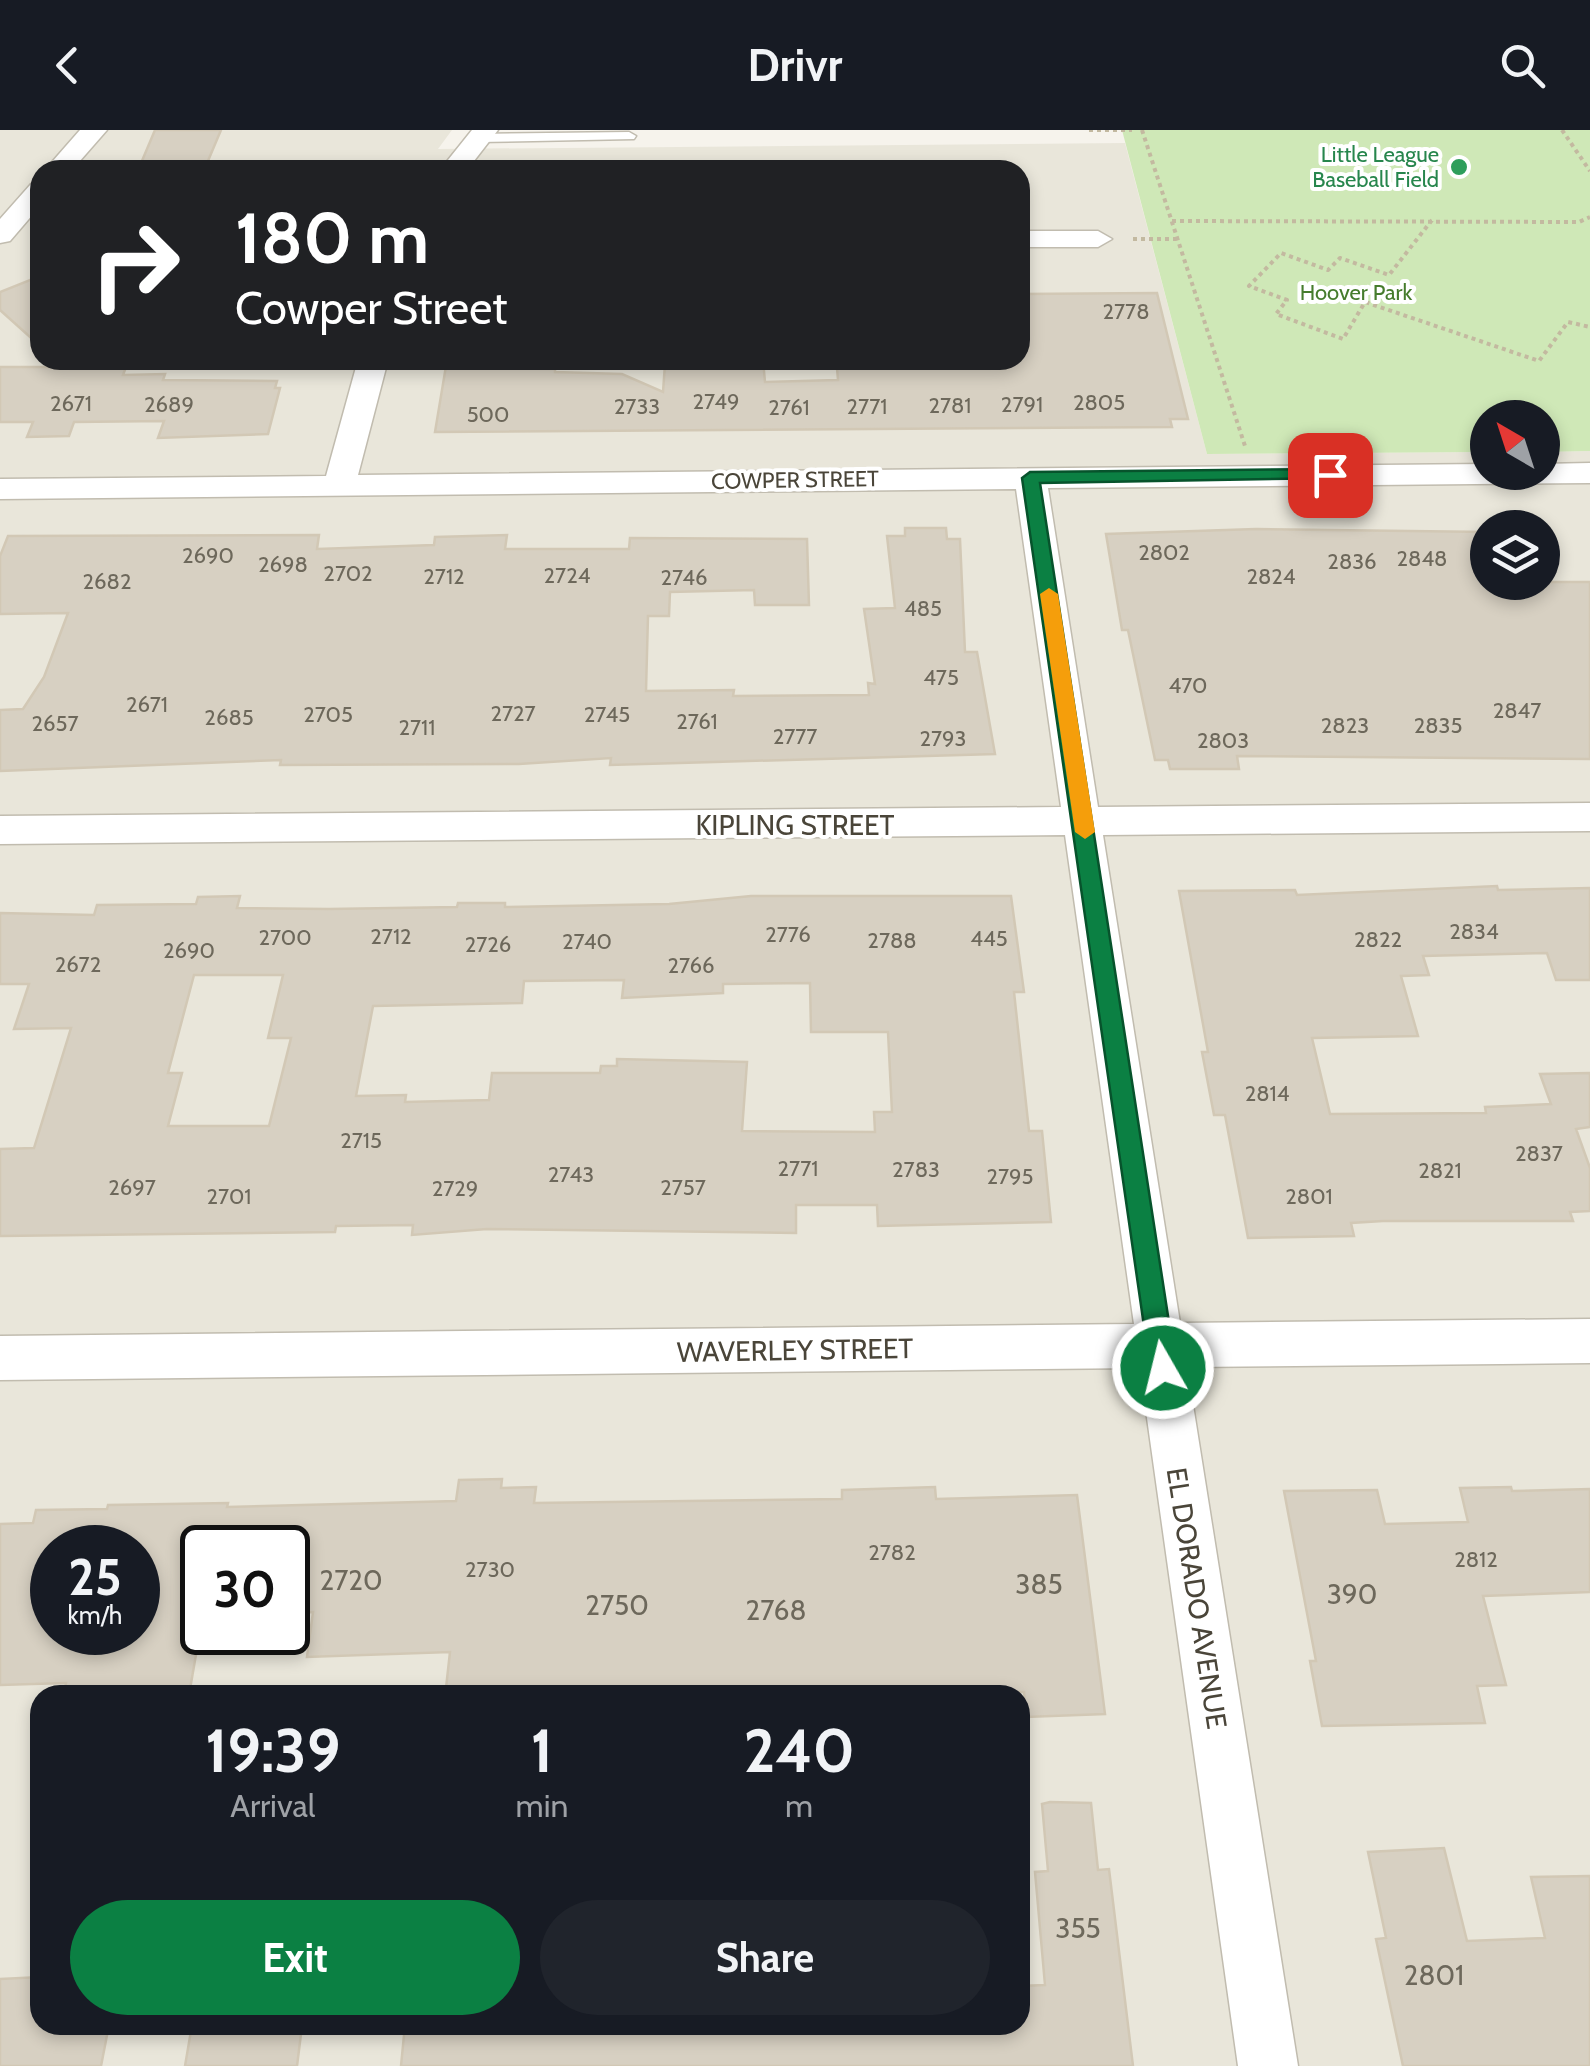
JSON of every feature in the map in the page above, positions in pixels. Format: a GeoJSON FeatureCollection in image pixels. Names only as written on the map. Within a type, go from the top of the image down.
{"type":"FeatureCollection","features":[{"type":"Feature","properties":{"kind":"street"},"geometry":{"type":"LineString","coordinates":[[67,160],[94,130]]}},
{"type":"Feature","properties":{"kind":"street"},"geometry":{"type":"LineString","coordinates":[[461,160],[481,134]]}},
{"type":"Feature","properties":{"kind":"street"},"geometry":{"type":"LineString","coordinates":[[0,235],[30,201]]}},
{"type":"Feature","properties":{"kind":"street"},"geometry":{"type":"LineString","coordinates":[[1030,239],[1098,240]]}},
{"type":"Feature","properties":{"kind":"street"},"geometry":{"type":"LineString","coordinates":[[340,484],[369,370]]}},
{"type":"Feature","properties":{"kind":"street","name":"COWPER STREET"},"geometry":{"type":"LineString","coordinates":[[0,489],[1590,473]]}},
{"type":"Feature","properties":{"kind":"street","name":"EL DORADO AVENUE"},"geometry":{"type":"LineString","coordinates":[[1030,478],[1268,2066]]}},
{"type":"Feature","properties":{"kind":"street","name":"KIPLING STREET"},"geometry":{"type":"LineString","coordinates":[[0,830],[1590,817]]}},
{"type":"Feature","properties":{"kind":"street","name":"WAVERLEY STREET"},"geometry":{"type":"LineString","coordinates":[[0,1358],[1590,1341]]}},
{"type":"Feature","properties":{"kind":"lane"},"geometry":{"type":"LineString","coordinates":[[481,134],[629,136]]}},
{"type":"Feature","properties":{"kind":"path"},"geometry":{"type":"LineString","coordinates":[[1089,130],[1132,130]]}},
{"type":"Feature","properties":{"kind":"path"},"geometry":{"type":"LineString","coordinates":[[1142,130],[1255,475]]}},
{"type":"Feature","properties":{"kind":"path"},"geometry":{"type":"LineString","coordinates":[[1562,130],[1590,171]]}},
{"type":"Feature","properties":{"kind":"path"},"geometry":{"type":"LineString","coordinates":[[1172,221],[1579,222],[1590,218]]}},
{"type":"Feature","properties":{"kind":"path"},"geometry":{"type":"LineString","coordinates":[[1432,220],[1389,275],[1340,258],[1328,270],[1281,253],[1249,286],[1287,300],[1276,314],[1343,339],[1365,302],[1539,361],[1568,322],[1590,327]]}},
{"type":"Feature","properties":{"kind":"shaded area"},"geometry":{"type":"Polygon","coordinates":[[[0,130],[452,130],[438,149],[1125,143],[1207,454],[1470,452],[1470,490],[1560,490],[1560,452],[1590,451],[1590,2066],[0,2066],[0,130]]]}},
{"type":"Feature","properties":{"kind":"green space","name":"Hoover Park"},"geometry":{"type":"Polygon","coordinates":[[[1122,130],[1590,130],[1590,451],[1560,452],[1560,400],[1470,400],[1470,452],[1207,454],[1122,130]]]}},
{"type":"Feature","properties":{"kind":"building"},"geometry":{"type":"Polygon","coordinates":[[[155,130],[221,130],[208,160],[142,160],[155,130]]]}},
{"type":"Feature","properties":{"kind":"building"},"geometry":{"type":"Polygon","coordinates":[[[30,280],[30,337],[0,310],[0,292],[30,280]]]}},
{"type":"Feature","properties":{"kind":"building"},"geometry":{"type":"Polygon","coordinates":[[[1157,293],[1188,419],[1170,419],[1172,427],[435,432],[445,370],[622,374],[663,392],[665,370],[764,370],[765,382],[838,380],[837,370],[1030,370],[1030,294],[1157,293]]]}},
{"type":"Feature","properties":{"kind":"building"},"geometry":{"type":"Polygon","coordinates":[[[0,367],[125,370],[123,375],[165,374],[163,380],[277,381],[275,388],[280,388],[268,434],[158,438],[164,421],[74,422],[69,436],[27,437],[33,422],[0,422],[0,367]]]}},
{"type":"Feature","properties":{"kind":"building"},"geometry":{"type":"Polygon","coordinates":[[[905,528],[946,528],[947,539],[960,539],[965,652],[977,652],[995,754],[610,765],[611,758],[519,764],[280,765],[281,760],[0,771],[0,710],[23,709],[44,677],[68,613],[0,614],[0,556],[8,536],[319,535],[317,549],[434,545],[435,537],[507,535],[505,549],[629,549],[630,538],[807,539],[809,605],[755,605],[754,590],[670,592],[669,616],[648,616],[646,691],[734,690],[733,696],[869,695],[868,683],[875,684],[864,609],[895,608],[887,536],[905,536],[905,528]]]}},
{"type":"Feature","properties":{"kind":"building"},"geometry":{"type":"Polygon","coordinates":[[[1256,529],[1470,532],[1470,600],[1560,600],[1560,582],[1590,582],[1590,759],[1237,756],[1239,769],[1170,769],[1168,760],[1155,760],[1128,630],[1122,630],[1106,534],[1256,529]]]}},
{"type":"Feature","properties":{"kind":"building"},"geometry":{"type":"Polygon","coordinates":[[[1497,886],[1498,890],[1590,888],[1590,980],[1556,980],[1547,953],[1423,956],[1429,975],[1401,976],[1418,1036],[1312,1038],[1330,1114],[1486,1113],[1485,1107],[1551,1104],[1540,1074],[1590,1073],[1590,1127],[1576,1129],[1590,1168],[1590,1211],[1570,1212],[1573,1221],[1383,1221],[1351,1223],[1354,1236],[1248,1238],[1225,1115],[1214,1115],[1202,1052],[1208,1052],[1179,891],[1295,890],[1297,895],[1497,886]]]}},
{"type":"Feature","properties":{"kind":"building"},"geometry":{"type":"Polygon","coordinates":[[[240,896],[237,908],[329,909],[457,907],[458,903],[505,903],[505,907],[669,904],[751,896],[1011,896],[1024,992],[1014,992],[1029,1131],[1042,1131],[1051,1222],[878,1226],[877,1205],[796,1205],[796,1233],[487,1229],[412,1235],[413,1225],[336,1226],[335,1232],[0,1236],[0,1149],[34,1148],[71,1028],[14,1029],[29,984],[0,984],[0,913],[94,915],[97,905],[196,904],[198,897],[240,896]],[[194,975],[168,1073],[182,1073],[168,1126],[269,1126],[291,1038],[268,1038],[283,975],[194,975]],[[624,980],[524,981],[522,1003],[373,1006],[356,1096],[406,1095],[405,1102],[489,1100],[492,1073],[600,1073],[601,1066],[617,1066],[617,1059],[747,1062],[742,1131],[875,1132],[874,1112],[892,1112],[888,1032],[811,1032],[810,983],[723,984],[723,993],[622,998],[624,980]]]}},
{"type":"Feature","properties":{"kind":"building"},"geometry":{"type":"Polygon","coordinates":[[[502,1479],[501,1488],[536,1487],[534,1503],[842,1499],[842,1490],[935,1487],[936,1499],[1077,1495],[1105,1714],[1030,1717],[1030,1685],[446,1685],[450,1652],[307,1657],[313,1612],[310,1612],[310,1525],[180,1525],[180,1655],[196,1655],[191,1685],[0,1685],[0,1524],[33,1523],[36,1510],[228,1503],[227,1507],[456,1501],[459,1480],[502,1479]]]}},
{"type":"Feature","properties":{"kind":"building"},"geometry":{"type":"Polygon","coordinates":[[[1511,1487],[1512,1491],[1590,1489],[1590,1592],[1483,1596],[1506,1685],[1477,1686],[1485,1723],[1322,1726],[1310,1661],[1316,1661],[1284,1491],[1377,1490],[1385,1524],[1468,1522],[1460,1488],[1511,1487]]]}},
{"type":"Feature","properties":{"kind":"building"},"geometry":{"type":"Polygon","coordinates":[[[1091,1803],[1098,1870],[1109,1869],[1133,2066],[401,2066],[404,2035],[1030,2035],[1030,1986],[1045,1985],[1035,1872],[1048,1871],[1042,1804],[1091,1803]]]}},
{"type":"Feature","properties":{"kind":"building"},"geometry":{"type":"Polygon","coordinates":[[[1444,1848],[1467,1941],[1545,1938],[1531,1877],[1590,1876],[1590,2066],[1403,2066],[1376,1939],[1386,1938],[1368,1852],[1444,1848]]]}},
{"type":"Feature","properties":{"kind":"building"},"geometry":{"type":"Polygon","coordinates":[[[30,1978],[30,2035],[107,2035],[101,2066],[0,2066],[0,1979],[30,1978]]]}},
{"type":"Feature","properties":{"kind":"building"},"geometry":{"type":"Polygon","coordinates":[[[190,2035],[301,2035],[297,2066],[185,2066],[190,2035]]]}},
{"type":"Feature","properties":{"kind":"slow traffic"},"geometry":{"type":"LineString","coordinates":[[1049,594],[1085,832]]}},
{"type":"Feature","properties":{"kind":"place","name":"Little League Baseball Field"},"geometry":{"type":"Point","coordinates":[1459,167]}},
{"type":"Feature","properties":{"kind":"route"},"geometry":{"type":"LineString","coordinates":[[1163,1368],[1080,790],[1030,478],[1330,475]]}}]}
